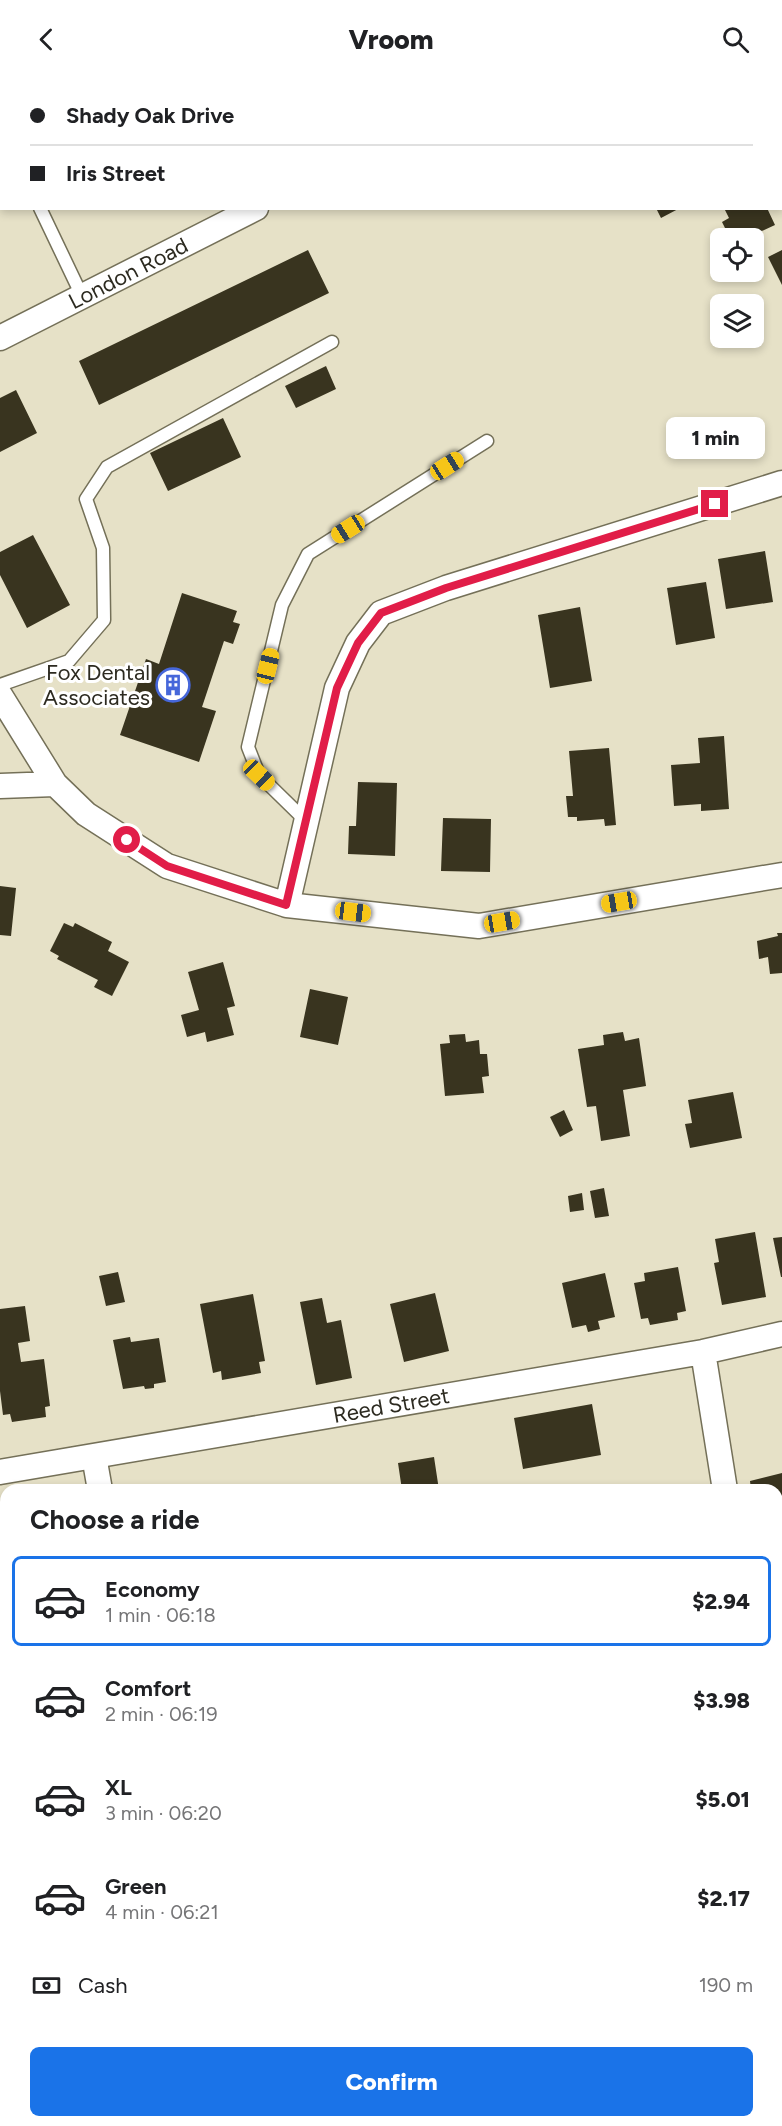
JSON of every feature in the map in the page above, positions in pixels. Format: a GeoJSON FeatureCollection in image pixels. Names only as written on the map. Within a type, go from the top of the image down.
{"type":"FeatureCollection","features":[{"type":"Feature","properties":{"kind":"street","name":"London Road"},"geometry":{"type":"LineString","coordinates":[[0,338],[252,210]]}},
{"type":"Feature","properties":{"kind":"street"},"geometry":{"type":"LineString","coordinates":[[286,905],[337,688],[358,643],[381,613],[446,588],[782,483]]}},
{"type":"Feature","properties":{"kind":"street"},"geometry":{"type":"LineString","coordinates":[[0,695],[55,784],[86,814],[167,866],[286,905],[479,926],[782,875]]}},
{"type":"Feature","properties":{"kind":"street"},"geometry":{"type":"LineString","coordinates":[[0,786],[55,784]]}},
{"type":"Feature","properties":{"kind":"street","name":"Reed Street"},"geometry":{"type":"LineString","coordinates":[[0,1472],[703,1352],[782,1334]]}},
{"type":"Feature","properties":{"kind":"street"},"geometry":{"type":"LineString","coordinates":[[703,1352],[724,1484]]}},
{"type":"Feature","properties":{"kind":"street"},"geometry":{"type":"LineString","coordinates":[[94,1456],[99,1484]]}},
{"type":"Feature","properties":{"kind":"lane"},"geometry":{"type":"LineString","coordinates":[[41,210],[82,296]]}},
{"type":"Feature","properties":{"kind":"lane"},"geometry":{"type":"LineString","coordinates":[[0,686],[69,661],[104,620],[103,548],[86,499],[107,468],[332,342]]}},
{"type":"Feature","properties":{"kind":"lane"},"geometry":{"type":"LineString","coordinates":[[306,820],[259,775],[248,747],[282,605],[308,554],[487,441]]}},
{"type":"Feature","properties":{"kind":"building"},"geometry":{"type":"Polygon","coordinates":[[[657,210],[676,210],[661,218],[657,210]]]}},
{"type":"Feature","properties":{"kind":"building"},"geometry":{"type":"Polygon","coordinates":[[[725,210],[768,210],[775,225],[764,230],[764,228],[725,228],[722,222],[729,218],[725,210]]]}},
{"type":"Feature","properties":{"kind":"building"},"geometry":{"type":"Polygon","coordinates":[[[308,250],[329,293],[99,405],[79,361],[308,250]]]}},
{"type":"Feature","properties":{"kind":"building"},"geometry":{"type":"Polygon","coordinates":[[[782,250],[782,285],[768,257],[782,250]]]}},
{"type":"Feature","properties":{"kind":"building"},"geometry":{"type":"Polygon","coordinates":[[[326,366],[336,389],[296,408],[285,386],[326,366]]]}},
{"type":"Feature","properties":{"kind":"building"},"geometry":{"type":"Polygon","coordinates":[[[16,390],[37,433],[0,452],[0,398],[16,390]]]}},
{"type":"Feature","properties":{"kind":"building"},"geometry":{"type":"Polygon","coordinates":[[[223,418],[241,457],[168,491],[150,453],[223,418]]]}},
{"type":"Feature","properties":{"kind":"building"},"geometry":{"type":"Polygon","coordinates":[[[33,535],[70,605],[27,628],[0,575],[0,552],[33,535]]]}},
{"type":"Feature","properties":{"kind":"building"},"geometry":{"type":"Polygon","coordinates":[[[765,551],[773,602],[726,609],[718,559],[765,551]]]}},
{"type":"Feature","properties":{"kind":"building"},"geometry":{"type":"Polygon","coordinates":[[[706,582],[715,638],[676,645],[667,588],[706,582]]]}},
{"type":"Feature","properties":{"kind":"building","name":"Fox Dental Associates"},"geometry":{"type":"Polygon","coordinates":[[[182,593],[237,611],[233,622],[240,624],[233,644],[224,641],[202,707],[216,711],[199,762],[120,735],[146,659],[159,664],[182,593]]]}},
{"type":"Feature","properties":{"kind":"building"},"geometry":{"type":"Polygon","coordinates":[[[580,607],[592,681],[550,688],[538,615],[580,607]]]}},
{"type":"Feature","properties":{"kind":"building"},"geometry":{"type":"Polygon","coordinates":[[[724,736],[729,809],[701,811],[701,804],[674,806],[671,765],[700,763],[698,738],[724,736]]]}},
{"type":"Feature","properties":{"kind":"building"},"geometry":{"type":"Polygon","coordinates":[[[609,748],[616,825],[605,826],[604,819],[577,821],[577,817],[568,817],[566,796],[573,796],[569,751],[609,748]]]}},
{"type":"Feature","properties":{"kind":"building"},"geometry":{"type":"Polygon","coordinates":[[[358,782],[397,783],[395,856],[348,854],[349,826],[356,826],[358,782]]]}},
{"type":"Feature","properties":{"kind":"building"},"geometry":{"type":"Polygon","coordinates":[[[443,818],[491,819],[490,872],[441,871],[443,818]]]}},
{"type":"Feature","properties":{"kind":"building"},"geometry":{"type":"Polygon","coordinates":[[[0,886],[16,888],[11,936],[0,935],[0,886]]]}},
{"type":"Feature","properties":{"kind":"building"},"geometry":{"type":"Polygon","coordinates":[[[64,923],[73,927],[75,923],[112,942],[108,951],[129,962],[112,996],[94,987],[98,980],[57,959],[59,956],[50,951],[64,923]]]}},
{"type":"Feature","properties":{"kind":"building"},"geometry":{"type":"Polygon","coordinates":[[[777,933],[782,933],[782,973],[770,974],[768,957],[759,959],[757,941],[778,936],[777,933]]]}},
{"type":"Feature","properties":{"kind":"building"},"geometry":{"type":"Polygon","coordinates":[[[223,962],[235,1006],[227,1008],[234,1035],[207,1042],[205,1032],[187,1037],[181,1015],[199,1010],[188,972],[223,962]]]}},
{"type":"Feature","properties":{"kind":"building"},"geometry":{"type":"Polygon","coordinates":[[[310,989],[348,997],[338,1045],[300,1037],[310,989]]]}},
{"type":"Feature","properties":{"kind":"building"},"geometry":{"type":"Polygon","coordinates":[[[623,1032],[625,1041],[639,1038],[646,1086],[623,1090],[630,1136],[601,1141],[596,1106],[587,1107],[578,1049],[604,1045],[603,1035],[623,1032]]]}},
{"type":"Feature","properties":{"kind":"building"},"geometry":{"type":"Polygon","coordinates":[[[465,1034],[466,1042],[479,1040],[480,1054],[487,1054],[489,1076],[482,1077],[484,1093],[445,1096],[440,1044],[450,1043],[449,1035],[465,1034]]]}},
{"type":"Feature","properties":{"kind":"building"},"geometry":{"type":"Polygon","coordinates":[[[733,1092],[742,1138],[690,1148],[685,1124],[692,1123],[688,1100],[733,1092]]]}},
{"type":"Feature","properties":{"kind":"building"},"geometry":{"type":"Polygon","coordinates":[[[564,1110],[573,1130],[560,1137],[550,1117],[564,1110]]]}},
{"type":"Feature","properties":{"kind":"building"},"geometry":{"type":"Polygon","coordinates":[[[604,1188],[609,1216],[595,1218],[590,1191],[604,1188]]]}},
{"type":"Feature","properties":{"kind":"building"},"geometry":{"type":"Polygon","coordinates":[[[582,1193],[584,1210],[570,1212],[568,1196],[582,1193]]]}},
{"type":"Feature","properties":{"kind":"building"},"geometry":{"type":"Polygon","coordinates":[[[755,1232],[766,1297],[722,1305],[714,1263],[719,1262],[715,1239],[755,1232]]]}},
{"type":"Feature","properties":{"kind":"building"},"geometry":{"type":"Polygon","coordinates":[[[782,1237],[782,1277],[781,1277],[773,1238],[782,1237]]]}},
{"type":"Feature","properties":{"kind":"building"},"geometry":{"type":"Polygon","coordinates":[[[678,1267],[686,1311],[677,1313],[678,1320],[650,1325],[648,1318],[641,1319],[634,1283],[645,1281],[644,1273],[678,1267]]]}},
{"type":"Feature","properties":{"kind":"building"},"geometry":{"type":"Polygon","coordinates":[[[118,1272],[125,1302],[106,1306],[99,1276],[118,1272]]]}},
{"type":"Feature","properties":{"kind":"building"},"geometry":{"type":"Polygon","coordinates":[[[605,1273],[615,1317],[598,1321],[600,1329],[588,1332],[586,1325],[572,1328],[562,1283],[605,1273]]]}},
{"type":"Feature","properties":{"kind":"building"},"geometry":{"type":"Polygon","coordinates":[[[435,1293],[449,1351],[404,1362],[390,1304],[435,1293]]]}},
{"type":"Feature","properties":{"kind":"building"},"geometry":{"type":"Polygon","coordinates":[[[253,1294],[265,1361],[259,1362],[261,1373],[222,1380],[221,1371],[213,1373],[200,1304],[253,1294]]]}},
{"type":"Feature","properties":{"kind":"building"},"geometry":{"type":"Polygon","coordinates":[[[322,1298],[327,1323],[341,1320],[352,1378],[316,1385],[300,1302],[322,1298]]]}},
{"type":"Feature","properties":{"kind":"building"},"geometry":{"type":"Polygon","coordinates":[[[25,1306],[30,1341],[18,1343],[21,1362],[44,1359],[50,1406],[45,1407],[46,1417],[12,1422],[10,1414],[3,1415],[0,1391],[0,1309],[25,1306]]]}},
{"type":"Feature","properties":{"kind":"building"},"geometry":{"type":"Polygon","coordinates":[[[130,1337],[131,1342],[159,1338],[166,1382],[154,1384],[154,1388],[145,1389],[144,1386],[123,1389],[113,1340],[130,1337]]]}},
{"type":"Feature","properties":{"kind":"building"},"geometry":{"type":"Polygon","coordinates":[[[592,1404],[601,1455],[523,1469],[514,1418],[592,1404]]]}},
{"type":"Feature","properties":{"kind":"building"},"geometry":{"type":"Polygon","coordinates":[[[434,1457],[438,1484],[401,1484],[398,1463],[434,1457]]]}},
{"type":"Feature","properties":{"kind":"building"},"geometry":{"type":"Polygon","coordinates":[[[782,1473],[782,1484],[750,1484],[750,1481],[782,1473]]]}},
{"type":"Feature","properties":{"kind":"place","name":"Fox Dental Associates"},"geometry":{"type":"Point","coordinates":[173,685]}},
{"type":"Feature","properties":{"kind":"route"},"geometry":{"type":"LineString","coordinates":[[127,840],[167,866],[286,905],[337,688],[358,643],[381,613],[446,588],[715,504]]}}]}
